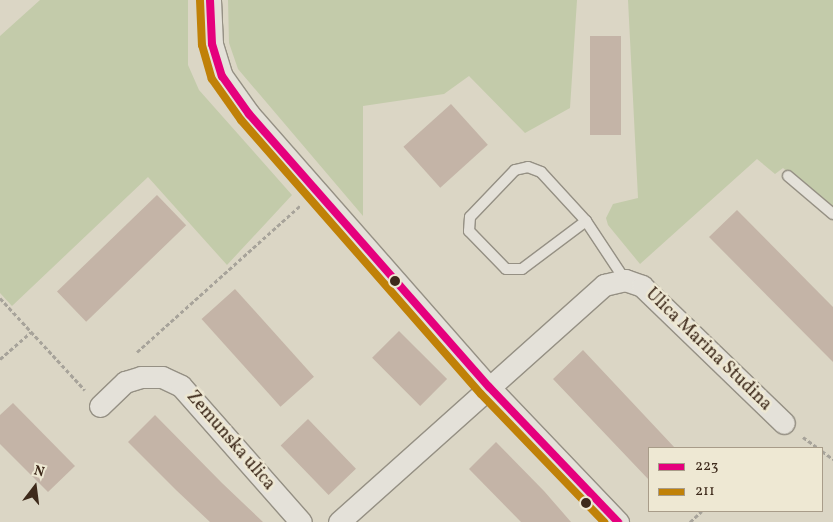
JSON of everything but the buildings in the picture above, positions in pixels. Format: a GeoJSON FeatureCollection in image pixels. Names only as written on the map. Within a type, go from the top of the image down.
{"type":"FeatureCollection","features":[{"type":"Feature","properties":{"kind":"street"},"geometry":{"type":"LineString","coordinates":[[210,0],[212,44],[222,76],[249,114],[489,387],[618,522]]}},
{"type":"Feature","properties":{"kind":"street","name":"Ulica Marina Studina"},"geometry":{"type":"LineString","coordinates":[[339,522],[604,284],[625,280],[642,286],[784,423]]}},
{"type":"Feature","properties":{"kind":"street"},"geometry":{"type":"LineString","coordinates":[[100,406],[125,382],[141,377],[162,377]]}},
{"type":"Feature","properties":{"kind":"street","name":"Zemunska ulica"},"geometry":{"type":"LineString","coordinates":[[162,377],[181,386],[301,522]]}},
{"type":"Feature","properties":{"kind":"lane"},"geometry":{"type":"LineString","coordinates":[[586,221],[522,269],[506,269],[469,230],[470,217],[515,170],[528,167],[541,172],[586,221],[625,280]]}},
{"type":"Feature","properties":{"kind":"lane"},"geometry":{"type":"LineString","coordinates":[[788,176],[833,214]]}},
{"type":"Feature","properties":{"kind":"path"},"geometry":{"type":"LineString","coordinates":[[162,377],[137,352],[317,191]]}},
{"type":"Feature","properties":{"kind":"path"},"geometry":{"type":"LineString","coordinates":[[0,298],[100,406]]}},
{"type":"Feature","properties":{"kind":"path"},"geometry":{"type":"LineString","coordinates":[[0,359],[31,332]]}},
{"type":"Feature","properties":{"kind":"path"},"geometry":{"type":"LineString","coordinates":[[690,522],[701,512]]}},
{"type":"Feature","properties":{"kind":"green space"},"geometry":{"type":"Polygon","coordinates":[[[40,0],[188,0],[188,65],[199,90],[292,195],[227,265],[148,177],[12,306],[0,293],[0,36],[40,0]]]}},
{"type":"Feature","properties":{"kind":"green space"},"geometry":{"type":"Polygon","coordinates":[[[228,0],[577,0],[570,108],[525,133],[469,76],[444,94],[363,106],[363,216],[238,69],[229,43],[228,0]]]}},
{"type":"Feature","properties":{"kind":"green space"},"geometry":{"type":"Polygon","coordinates":[[[628,0],[833,0],[833,210],[783,168],[775,174],[757,159],[640,264],[608,225],[606,218],[613,204],[638,198],[628,0]]]}},
{"type":"Feature","properties":{"kind":"transit line","name":"211"},"geometry":{"type":"LineString","coordinates":[[200,0],[202,45],[212,79],[241,120],[481,394],[604,522]]}},
{"type":"Feature","properties":{"kind":"transit line","name":"223"},"geometry":{"type":"LineString","coordinates":[[210,0],[212,44],[222,76],[249,114],[489,387],[618,522]]}}]}
